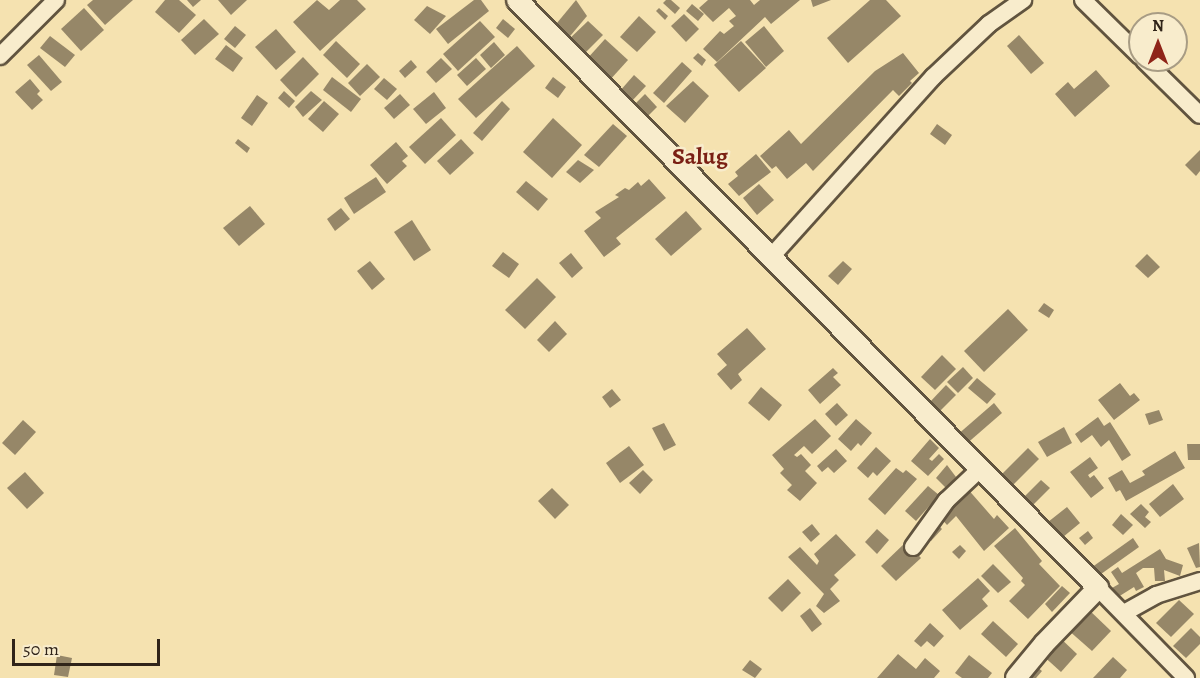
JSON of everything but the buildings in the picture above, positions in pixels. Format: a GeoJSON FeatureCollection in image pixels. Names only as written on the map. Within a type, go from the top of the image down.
{"type":"FeatureCollection","features":[{"type":"Feature","properties":{"kind":"street"},"geometry":{"type":"LineString","coordinates":[[0,56],[56,0]]}},
{"type":"Feature","properties":{"kind":"street"},"geometry":{"type":"LineString","coordinates":[[517,0],[1186,678]]}},
{"type":"Feature","properties":{"kind":"street"},"geometry":{"type":"LineString","coordinates":[[771,257],[933,77],[988,24],[1022,0]]}},
{"type":"Feature","properties":{"kind":"street"},"geometry":{"type":"LineString","coordinates":[[1083,0],[1128,44]]}},
{"type":"Feature","properties":{"kind":"street"},"geometry":{"type":"LineString","coordinates":[[1156,72],[1200,115]]}},
{"type":"Feature","properties":{"kind":"street"},"geometry":{"type":"LineString","coordinates":[[913,547],[946,501],[980,469]]}},
{"type":"Feature","properties":{"kind":"street"},"geometry":{"type":"LineString","coordinates":[[1124,614],[1156,595],[1200,581]]}},
{"type":"Feature","properties":{"kind":"street"},"geometry":{"type":"LineString","coordinates":[[1016,678],[1044,644],[1098,588]]}},
{"type":"Feature","properties":{"kind":"district","name":"Salug"},"geometry":{"type":"Point","coordinates":[700,157]}}]}
